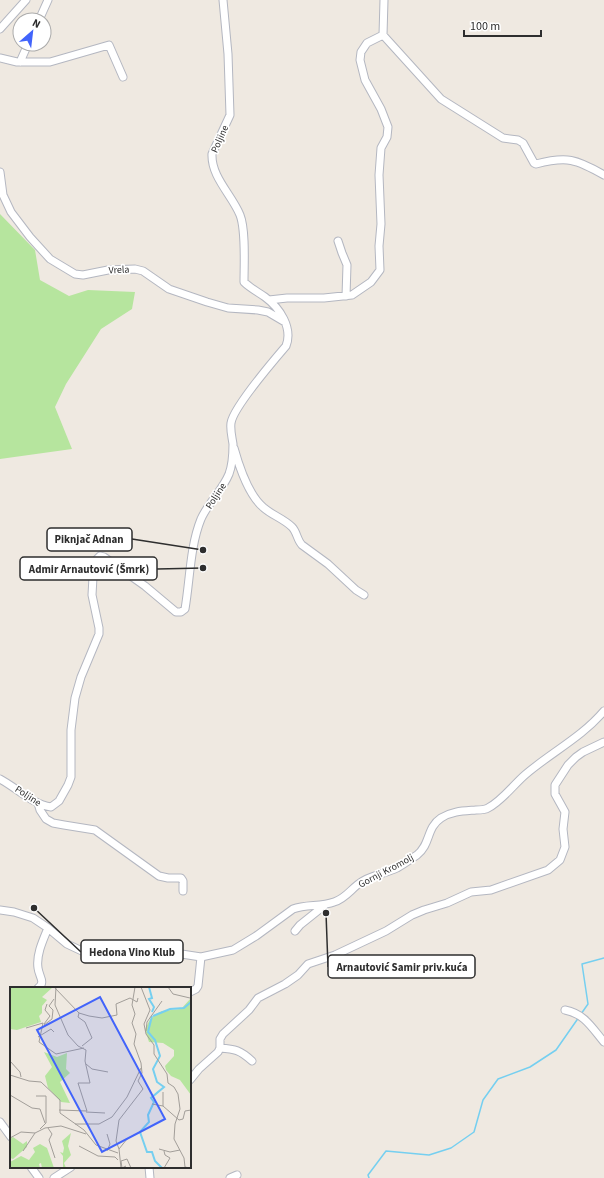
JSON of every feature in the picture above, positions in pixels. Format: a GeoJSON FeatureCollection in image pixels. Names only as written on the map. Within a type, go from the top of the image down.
{"type":"FeatureCollection","features":[{"type":"Feature","properties":{"kind":"street"},"geometry":{"type":"LineString","coordinates":[[0,29],[26,0]]}},
{"type":"Feature","properties":{"kind":"street"},"geometry":{"type":"LineString","coordinates":[[43,12],[48,0]]}},
{"type":"Feature","properties":{"kind":"street","name":"Poljine"},"geometry":{"type":"LineString","coordinates":[[0,779],[43,806],[51,808],[60,801],[68,785],[71,777],[71,730],[75,698],[81,677],[99,634],[92,595],[92,576],[97,559],[100,556],[104,557],[145,586],[176,612],[181,612],[186,609],[190,569],[197,532],[204,513],[229,474],[233,444],[231,422],[234,414],[286,346],[288,340],[283,316],[269,300],[244,282],[243,224],[240,214],[216,172],[212,160],[212,154],[230,115],[228,54],[223,0]]}},
{"type":"Feature","properties":{"kind":"street"},"geometry":{"type":"LineString","coordinates":[[384,0],[383,35],[441,99],[503,138],[518,140],[523,143],[534,164],[556,159],[570,159],[592,168],[604,175]]}},
{"type":"Feature","properties":{"kind":"street"},"geometry":{"type":"LineString","coordinates":[[269,300],[287,298],[324,298],[352,295],[371,282],[380,270],[379,246],[381,224],[379,175],[381,148],[387,137],[388,127],[381,109],[366,80],[360,60],[361,52],[367,43],[383,35]]}},
{"type":"Feature","properties":{"kind":"street"},"geometry":{"type":"LineString","coordinates":[[0,58],[20,62],[50,62],[109,45],[123,77]]}},
{"type":"Feature","properties":{"kind":"street"},"geometry":{"type":"LineString","coordinates":[[20,62],[24,52]]}},
{"type":"Feature","properties":{"kind":"street","name":"Vrela"},"geometry":{"type":"LineString","coordinates":[[0,172],[3,195],[11,212],[30,237],[50,259],[75,274],[83,275],[108,270],[134,269],[143,271],[169,289],[228,308],[268,312],[285,322]]}},
{"type":"Feature","properties":{"kind":"street"},"geometry":{"type":"LineString","coordinates":[[338,241],[347,265],[346,296]]}},
{"type":"Feature","properties":{"kind":"street"},"geometry":{"type":"LineString","coordinates":[[233,444],[248,487],[262,507],[292,526],[296,531],[299,542],[302,545],[328,564],[356,590],[364,595]]}},
{"type":"Feature","properties":{"kind":"street","name":"Gornji Kromolj"},"geometry":{"type":"LineString","coordinates":[[0,910],[14,912],[33,918],[67,944],[84,952],[102,957],[147,956],[175,953],[201,957],[233,950],[256,936],[293,909],[334,902],[346,896],[363,881],[397,868],[410,860],[425,848],[434,823],[448,814],[485,810],[492,806],[525,775],[595,722],[604,711]]}},
{"type":"Feature","properties":{"kind":"street"},"geometry":{"type":"LineString","coordinates":[[191,1079],[199,1069],[218,1052],[220,1048],[220,1039],[223,1034],[249,1010],[258,998],[285,984],[298,975],[308,964],[335,955],[386,931],[412,915],[424,910],[448,903],[471,892],[491,890],[548,870],[560,860],[565,847],[563,829],[565,812],[555,794],[555,785],[568,765],[576,757],[604,742]]}},
{"type":"Feature","properties":{"kind":"street"},"geometry":{"type":"LineString","coordinates":[[38,803],[40,810],[46,819],[53,823],[95,830],[159,876],[181,878],[183,881],[183,891]]}},
{"type":"Feature","properties":{"kind":"street"},"geometry":{"type":"LineString","coordinates":[[296,931],[300,925],[327,904]]}},
{"type":"Feature","properties":{"kind":"street"},"geometry":{"type":"LineString","coordinates":[[39,987],[43,982],[38,968],[40,947],[48,928]]}},
{"type":"Feature","properties":{"kind":"street"},"geometry":{"type":"LineString","coordinates":[[191,992],[198,986],[201,957]]}},
{"type":"Feature","properties":{"kind":"street"},"geometry":{"type":"LineString","coordinates":[[565,1010],[579,1015],[604,1042]]}},
{"type":"Feature","properties":{"kind":"street"},"geometry":{"type":"LineString","coordinates":[[220,1048],[232,1048],[240,1051],[252,1061]]}},
{"type":"Feature","properties":{"kind":"street"},"geometry":{"type":"LineString","coordinates":[[0,1122],[10,1136]]}},
{"type":"Feature","properties":{"kind":"street"},"geometry":{"type":"LineString","coordinates":[[32,1168],[39,1178]]}},
{"type":"Feature","properties":{"kind":"street"},"geometry":{"type":"LineString","coordinates":[[54,1178],[69,1168]]}},
{"type":"Feature","properties":{"kind":"street"},"geometry":{"type":"LineString","coordinates":[[149,1168],[150,1178]]}},
{"type":"Feature","properties":{"kind":"green space"},"geometry":{"type":"Polygon","coordinates":[[[0,214],[35,250],[40,280],[69,296],[88,290],[135,292],[132,309],[101,329],[66,384],[55,407],[72,449],[0,459],[0,214]]]}},
{"type":"Feature","properties":{"kind":"waterway"},"geometry":{"type":"LineString","coordinates":[[581,1014],[588,1004],[582,964],[604,958]]}},
{"type":"Feature","properties":{"kind":"waterway"},"geometry":{"type":"LineString","coordinates":[[369,1178],[368,1175],[386,1151],[429,1155],[451,1148],[474,1132],[483,1100],[498,1079],[530,1067],[556,1050],[579,1017]]}},
{"type":"Feature","properties":{"kind":"place","name":"Piknjač Adnan"},"geometry":{"type":"Point","coordinates":[203,550]}},
{"type":"Feature","properties":{"kind":"place","name":"Admir Arnautović (Šmrk)"},"geometry":{"type":"Point","coordinates":[203,568]}},
{"type":"Feature","properties":{"kind":"place","name":"Hedona Vino Klub"},"geometry":{"type":"Point","coordinates":[34,908]}},
{"type":"Feature","properties":{"kind":"place","name":"Arnautović Samir priv.kuća"},"geometry":{"type":"Point","coordinates":[326,913]}}]}
